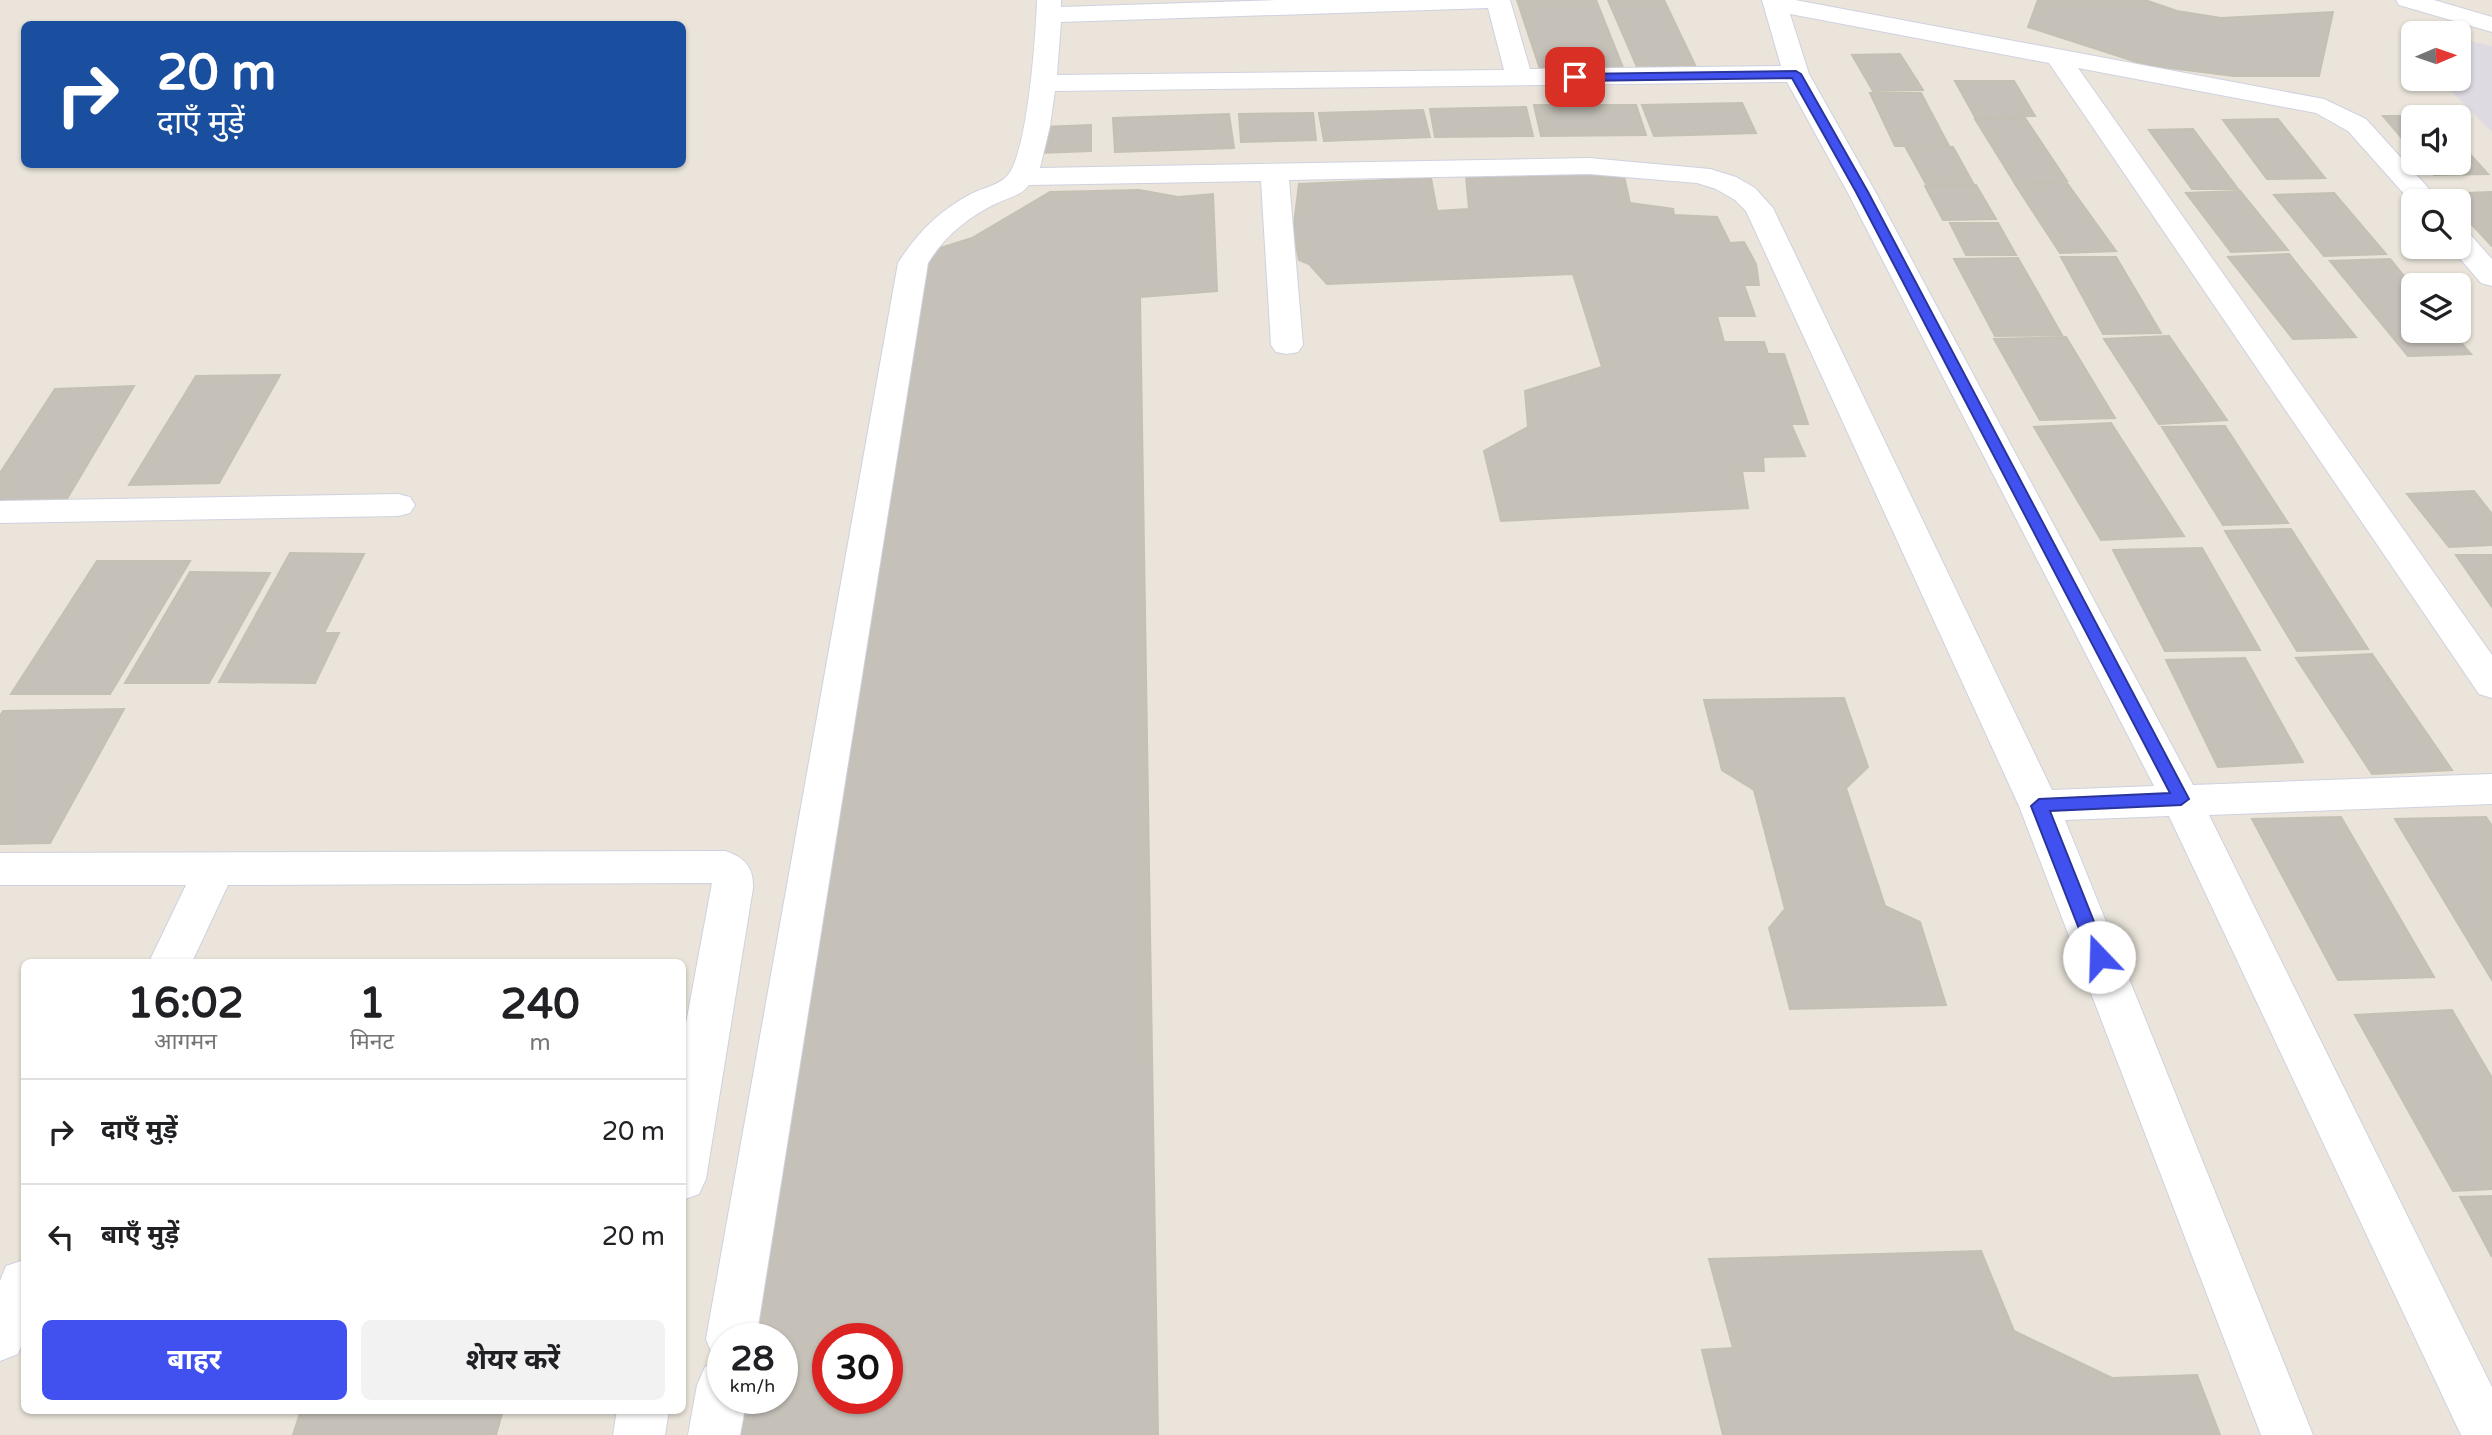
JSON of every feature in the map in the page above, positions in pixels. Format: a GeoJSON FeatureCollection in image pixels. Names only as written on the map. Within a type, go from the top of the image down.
{"type":"FeatureCollection","features":[{"type":"Feature","properties":{"kind":"street"},"geometry":{"type":"LineString","coordinates":[[734,1323],[913,263],[929,239],[957,214],[1017,183],[1023,177],[1044,83],[1049,8],[1497,0],[1520,78]]}},
{"type":"Feature","properties":{"kind":"street"},"geometry":{"type":"LineString","coordinates":[[2408,0],[2492,25]]}},
{"type":"Feature","properties":{"kind":"street"},"geometry":{"type":"LineString","coordinates":[[2415,189],[2357,125],[2324,107],[1777,1],[1796,74],[1862,192],[2181,799],[2488,1435]]}},
{"type":"Feature","properties":{"kind":"street"},"geometry":{"type":"LineString","coordinates":[[2056,55],[2492,684]]}},
{"type":"Feature","properties":{"kind":"street"},"geometry":{"type":"LineString","coordinates":[[1044,83],[1796,74]]}},
{"type":"Feature","properties":{"kind":"street"},"geometry":{"type":"LineString","coordinates":[[1023,177],[1589,166],[1700,175],[1726,183],[1745,194],[1759,208],[2039,806],[2287,1435]]}},
{"type":"Feature","properties":{"kind":"street"},"geometry":{"type":"LineString","coordinates":[[1274,172],[1287,345]]}},
{"type":"Feature","properties":{"kind":"street"},"geometry":{"type":"LineString","coordinates":[[2471,253],[2492,277]]}},
{"type":"Feature","properties":{"kind":"street"},"geometry":{"type":"LineString","coordinates":[[0,512],[398,505]]}},
{"type":"Feature","properties":{"kind":"street"},"geometry":{"type":"LineString","coordinates":[[2039,806],[2492,789]]}},
{"type":"Feature","properties":{"kind":"street"},"geometry":{"type":"LineString","coordinates":[[0,869],[719,864],[733,876],[732,888],[686,1156]]}},
{"type":"Feature","properties":{"kind":"street"},"geometry":{"type":"LineString","coordinates":[[172,959],[214,869]]}},
{"type":"Feature","properties":{"kind":"street"},"geometry":{"type":"LineString","coordinates":[[0,1337],[21,1290]]}},
{"type":"Feature","properties":{"kind":"street"},"geometry":{"type":"LineString","coordinates":[[639,1435],[642,1414]]}},
{"type":"Feature","properties":{"kind":"street"},"geometry":{"type":"LineString","coordinates":[[714,1435],[718,1414]]}},
{"type":"Feature","properties":{"kind":"shaded area"},"geometry":{"type":"Polygon","coordinates":[[[2471,42],[2492,46],[2492,132],[2471,111],[2471,105],[2465,105],[2451,91],[2471,91],[2471,42]]]}},
{"type":"Feature","properties":{"kind":"building"},"geometry":{"type":"Polygon","coordinates":[[[1517,0],[1596,0],[1624,70],[1541,72],[1517,0]]]}},
{"type":"Feature","properties":{"kind":"building"},"geometry":{"type":"Polygon","coordinates":[[[1608,0],[1664,0],[1695,65],[1637,67],[1608,0]]]}},
{"type":"Feature","properties":{"kind":"building"},"geometry":{"type":"Polygon","coordinates":[[[2038,0],[2145,0],[2177,11],[2221,18],[2333,12],[2319,76],[2234,76],[2146,65],[2028,27],[2038,0]]]}},
{"type":"Feature","properties":{"kind":"building"},"geometry":{"type":"Polygon","coordinates":[[[1900,54],[1923,90],[1873,91],[1852,55],[1900,54]]]}},
{"type":"Feature","properties":{"kind":"building"},"geometry":{"type":"Polygon","coordinates":[[[1955,81],[2014,81],[2035,116],[1975,117],[1955,81]]]}},
{"type":"Feature","properties":{"kind":"building"},"geometry":{"type":"Polygon","coordinates":[[[1870,93],[1921,93],[1949,146],[1895,146],[1870,93]]]}},
{"type":"Feature","properties":{"kind":"building"},"geometry":{"type":"Polygon","coordinates":[[[1742,103],[1756,133],[1654,136],[1642,105],[1742,103]]]}},
{"type":"Feature","properties":{"kind":"building"},"geometry":{"type":"Polygon","coordinates":[[[1534,105],[1636,105],[1646,135],[1541,136],[1534,105]]]}},
{"type":"Feature","properties":{"kind":"building"},"geometry":{"type":"Polygon","coordinates":[[[1526,107],[1533,136],[1435,137],[1430,109],[1526,107]]]}},
{"type":"Feature","properties":{"kind":"building"},"geometry":{"type":"Polygon","coordinates":[[[1423,110],[1430,137],[1324,141],[1319,113],[1423,110]]]}},
{"type":"Feature","properties":{"kind":"building"},"geometry":{"type":"Polygon","coordinates":[[[1313,113],[1316,140],[1241,142],[1239,114],[1313,113]]]}},
{"type":"Feature","properties":{"kind":"building"},"geometry":{"type":"Polygon","coordinates":[[[1229,114],[1234,148],[1115,152],[1113,118],[1229,114]]]}},
{"type":"Feature","properties":{"kind":"building"},"geometry":{"type":"Polygon","coordinates":[[[2383,116],[2401,116],[2401,137],[2383,116]]]}},
{"type":"Feature","properties":{"kind":"building"},"geometry":{"type":"Polygon","coordinates":[[[2025,118],[2067,181],[2014,182],[1975,119],[2025,118]]]}},
{"type":"Feature","properties":{"kind":"building"},"geometry":{"type":"Polygon","coordinates":[[[2278,119],[2325,178],[2267,179],[2223,120],[2278,119]]]}},
{"type":"Feature","properties":{"kind":"building"},"geometry":{"type":"Polygon","coordinates":[[[1091,125],[1091,151],[1039,153],[1040,127],[1091,125]]]}},
{"type":"Feature","properties":{"kind":"building"},"geometry":{"type":"Polygon","coordinates":[[[2193,129],[2238,189],[2192,189],[2149,130],[2193,129]]]}},
{"type":"Feature","properties":{"kind":"building"},"geometry":{"type":"Polygon","coordinates":[[[1953,147],[1973,183],[1926,184],[1906,148],[1953,147]]]}},
{"type":"Feature","properties":{"kind":"building"},"geometry":{"type":"Polygon","coordinates":[[[2471,155],[2488,174],[2471,174],[2471,155]]]}},
{"type":"Feature","properties":{"kind":"building"},"geometry":{"type":"Polygon","coordinates":[[[1623,172],[1630,203],[1673,209],[1674,215],[1717,217],[1730,243],[1744,242],[1756,264],[1759,285],[1744,285],[1755,316],[1717,316],[1724,342],[1764,342],[1768,354],[1784,354],[1808,424],[1791,424],[1805,456],[1763,457],[1764,471],[1742,471],[1748,508],[1501,521],[1484,451],[1528,427],[1525,391],[1602,367],[1573,274],[1327,284],[1309,264],[1299,260],[1293,232],[1299,184],[1431,178],[1437,211],[1469,209],[1466,176],[1623,172]]]}},
{"type":"Feature","properties":{"kind":"building"},"geometry":{"type":"Polygon","coordinates":[[[2067,183],[2116,251],[2060,253],[2015,184],[2067,183]]]}},
{"type":"Feature","properties":{"kind":"building"},"geometry":{"type":"Polygon","coordinates":[[[1976,185],[1996,219],[1943,220],[1925,186],[1976,185]]]}},
{"type":"Feature","properties":{"kind":"building"},"geometry":{"type":"Polygon","coordinates":[[[1139,190],[1178,197],[1213,194],[1217,291],[1140,297],[1158,1435],[739,1435],[742,1414],[798,1414],[798,1323],[756,1323],[921,254],[972,238],[1050,192],[1139,190]]]}},
{"type":"Feature","properties":{"kind":"building"},"geometry":{"type":"Polygon","coordinates":[[[2240,191],[2288,250],[2231,252],[2186,193],[2240,191]]]}},
{"type":"Feature","properties":{"kind":"building"},"geometry":{"type":"Polygon","coordinates":[[[2492,192],[2492,246],[2471,224],[2471,193],[2492,192]]]}},
{"type":"Feature","properties":{"kind":"building"},"geometry":{"type":"Polygon","coordinates":[[[2334,193],[2386,254],[2324,256],[2274,195],[2334,193]]]}},
{"type":"Feature","properties":{"kind":"building"},"geometry":{"type":"Polygon","coordinates":[[[1950,223],[1998,223],[2016,255],[1966,255],[1950,223]]]}},
{"type":"Feature","properties":{"kind":"building"},"geometry":{"type":"Polygon","coordinates":[[[2289,254],[2356,337],[2293,339],[2228,257],[2289,254]]]}},
{"type":"Feature","properties":{"kind":"building"},"geometry":{"type":"Polygon","coordinates":[[[2061,257],[2116,257],[2161,333],[2103,334],[2061,257]]]}},
{"type":"Feature","properties":{"kind":"building"},"geometry":{"type":"Polygon","coordinates":[[[2018,258],[2062,335],[1995,336],[1954,259],[2018,258]]]}},
{"type":"Feature","properties":{"kind":"building"},"geometry":{"type":"Polygon","coordinates":[[[2390,259],[2402,273],[2401,343],[2461,343],[2471,354],[2408,356],[2330,261],[2390,259]]]}},
{"type":"Feature","properties":{"kind":"building"},"geometry":{"type":"Polygon","coordinates":[[[2169,336],[2227,420],[2159,424],[2104,339],[2169,336]]]}},
{"type":"Feature","properties":{"kind":"building"},"geometry":{"type":"Polygon","coordinates":[[[2066,337],[2115,418],[2040,420],[1994,339],[2066,337]]]}},
{"type":"Feature","properties":{"kind":"building"},"geometry":{"type":"Polygon","coordinates":[[[280,375],[219,483],[129,485],[196,376],[280,375]]]}},
{"type":"Feature","properties":{"kind":"building"},"geometry":{"type":"Polygon","coordinates":[[[134,386],[65,502],[0,503],[0,473],[55,389],[134,386]]]}},
{"type":"Feature","properties":{"kind":"building"},"geometry":{"type":"Polygon","coordinates":[[[2111,423],[2184,536],[2101,540],[2034,427],[2111,423]]]}},
{"type":"Feature","properties":{"kind":"building"},"geometry":{"type":"Polygon","coordinates":[[[2225,426],[2288,523],[2223,525],[2162,427],[2225,426]]]}},
{"type":"Feature","properties":{"kind":"building"},"geometry":{"type":"Polygon","coordinates":[[[2474,491],[2492,514],[2492,545],[2449,547],[2407,494],[2474,491]]]}},
{"type":"Feature","properties":{"kind":"building"},"geometry":{"type":"Polygon","coordinates":[[[2291,529],[2368,649],[2297,651],[2225,531],[2291,529]]]}},
{"type":"Feature","properties":{"kind":"building"},"geometry":{"type":"Polygon","coordinates":[[[2202,548],[2260,650],[2165,651],[2113,550],[2202,548]]]}},
{"type":"Feature","properties":{"kind":"building"},"geometry":{"type":"Polygon","coordinates":[[[290,553],[364,554],[324,633],[339,633],[315,683],[219,682],[290,553]]]}},
{"type":"Feature","properties":{"kind":"building"},"geometry":{"type":"Polygon","coordinates":[[[2456,555],[2492,555],[2492,607],[2456,555]]]}},
{"type":"Feature","properties":{"kind":"building"},"geometry":{"type":"Polygon","coordinates":[[[97,561],[190,561],[110,694],[11,694],[97,561]]]}},
{"type":"Feature","properties":{"kind":"building"},"geometry":{"type":"Polygon","coordinates":[[[190,572],[270,573],[209,683],[125,683],[190,572]]]}},
{"type":"Feature","properties":{"kind":"building"},"geometry":{"type":"Polygon","coordinates":[[[2372,654],[2452,770],[2372,774],[2296,658],[2372,654]]]}},
{"type":"Feature","properties":{"kind":"building"},"geometry":{"type":"Polygon","coordinates":[[[2245,658],[2303,762],[2218,767],[2166,660],[2245,658]]]}},
{"type":"Feature","properties":{"kind":"building"},"geometry":{"type":"Polygon","coordinates":[[[1844,698],[1868,767],[1846,788],[1885,906],[1920,922],[1946,1005],[1790,1009],[1769,928],[1785,909],[1754,790],[1722,770],[1704,700],[1844,698]]]}},
{"type":"Feature","properties":{"kind":"building"},"geometry":{"type":"Polygon","coordinates":[[[124,709],[50,843],[0,844],[0,716],[3,711],[124,709]]]}},
{"type":"Feature","properties":{"kind":"building"},"geometry":{"type":"Polygon","coordinates":[[[2341,817],[2434,977],[2338,980],[2252,819],[2341,817]]]}},
{"type":"Feature","properties":{"kind":"building"},"geometry":{"type":"Polygon","coordinates":[[[2486,817],[2492,826],[2492,980],[2395,819],[2486,817]]]}},
{"type":"Feature","properties":{"kind":"building"},"geometry":{"type":"Polygon","coordinates":[[[2452,1010],[2492,1078],[2492,1189],[2453,1191],[2355,1015],[2452,1010]]]}},
{"type":"Feature","properties":{"kind":"building"},"geometry":{"type":"Polygon","coordinates":[[[2492,1196],[2492,1257],[2460,1197],[2492,1196]]]}},
{"type":"Feature","properties":{"kind":"building"},"geometry":{"type":"Polygon","coordinates":[[[1981,1251],[2014,1331],[2112,1378],[2197,1375],[2220,1435],[1723,1435],[1702,1350],[1733,1348],[1709,1259],[1981,1251]]]}},
{"type":"Feature","properties":{"kind":"building"},"geometry":{"type":"Polygon","coordinates":[[[300,1414],[502,1414],[496,1435],[293,1435],[300,1414]]]}},
{"type":"Feature","properties":{"kind":"route"},"geometry":{"type":"LineString","coordinates":[[1575,77],[1796,74],[1862,192],[2181,799],[2039,806],[2099,957]]}}]}
